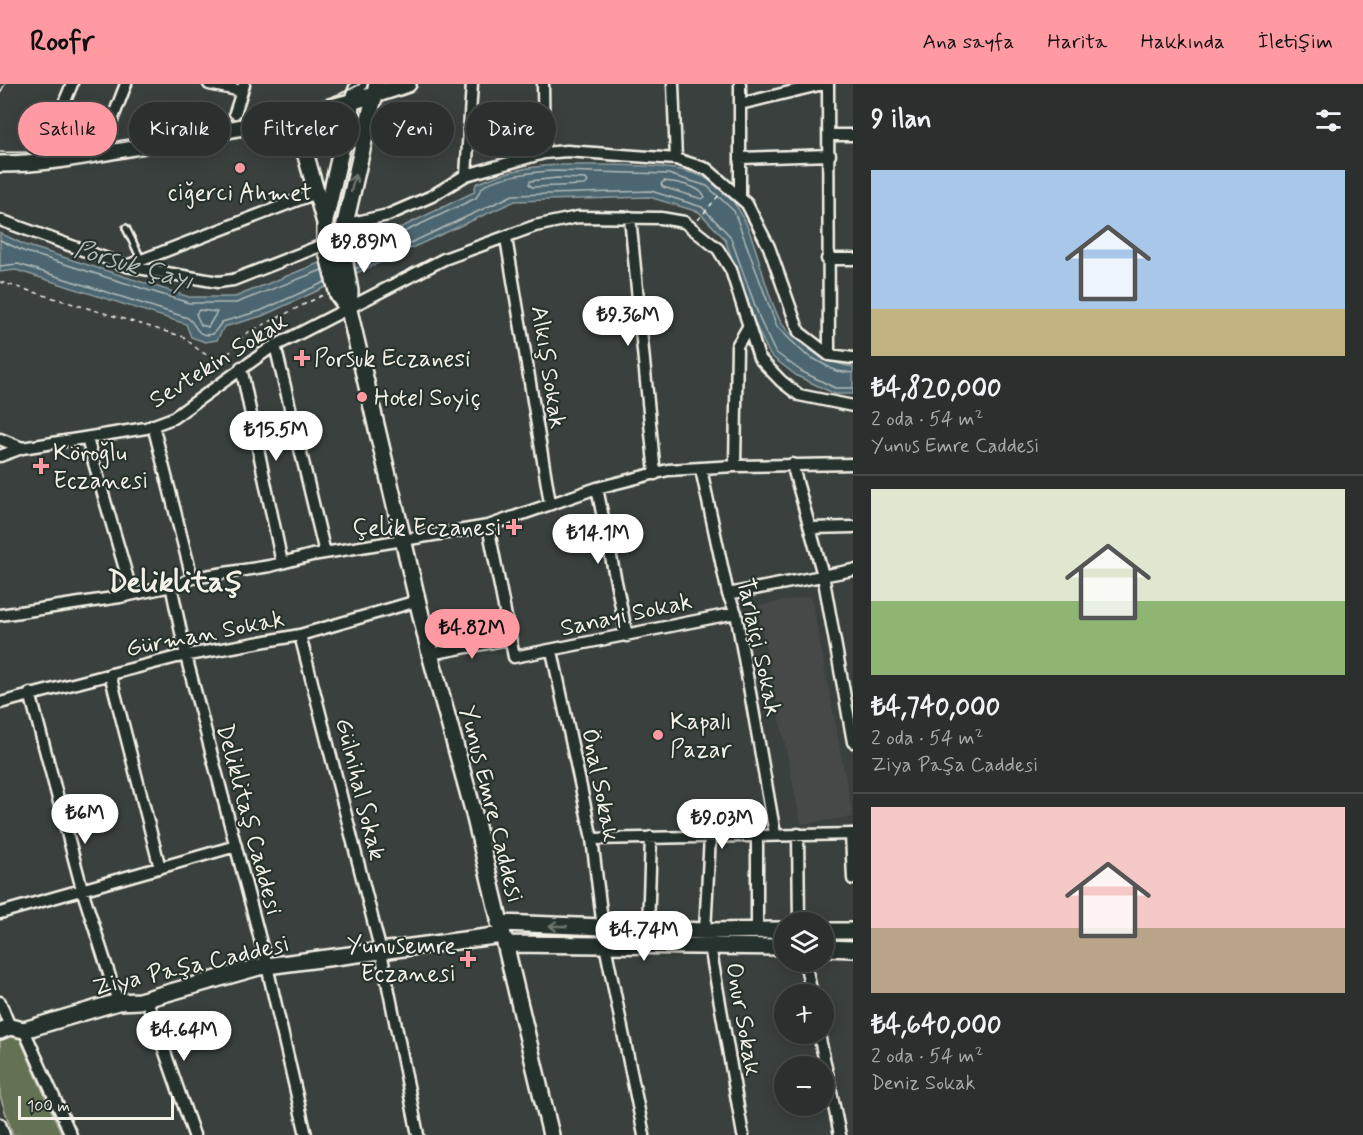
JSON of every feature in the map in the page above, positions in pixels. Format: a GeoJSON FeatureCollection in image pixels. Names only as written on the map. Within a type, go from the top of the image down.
{"type":"FeatureCollection","features":[{"type":"Feature","properties":{"kind":"main road","name":"Yunus Emre Caddesi"},"geometry":{"type":"LineString","coordinates":[[352,102],[359,84]]}},
{"type":"Feature","properties":{"kind":"main road"},"geometry":{"type":"LineString","coordinates":[[352,102],[375,90],[408,84]]}},
{"type":"Feature","properties":{"kind":"main road","name":"Yunus Emre Caddesi"},"geometry":{"type":"LineString","coordinates":[[375,90],[336,237],[338,295],[349,310],[405,541],[417,601],[473,810],[551,1135]]}},
{"type":"Feature","properties":{"kind":"main road"},"geometry":{"type":"LineString","coordinates":[[0,164],[69,159],[242,127]]}},
{"type":"Feature","properties":{"kind":"main road","name":"Yunus Emre Caddesi"},"geometry":{"type":"LineString","coordinates":[[306,156],[325,223],[336,237]]}},
{"type":"Feature","properties":{"kind":"main road","name":"Yunus Emre Caddesi"},"geometry":{"type":"LineString","coordinates":[[325,223],[340,156]]}},
{"type":"Feature","properties":{"kind":"main road","name":"Ziya Paşa Caddesi"},"geometry":{"type":"LineString","coordinates":[[11,1030],[267,966],[502,934],[603,928],[705,931],[774,930]]}},
{"type":"Feature","properties":{"kind":"main road"},"geometry":{"type":"LineString","coordinates":[[834,931],[853,931]]}},
{"type":"Feature","properties":{"kind":"main road","name":"Ziya Paşa Caddesi"},"geometry":{"type":"LineString","coordinates":[[502,934],[605,945],[774,947]]}},
{"type":"Feature","properties":{"kind":"main road"},"geometry":{"type":"LineString","coordinates":[[834,948],[853,949]]}},
{"type":"Feature","properties":{"kind":"street"},"geometry":{"type":"LineString","coordinates":[[65,102],[72,84]]}},
{"type":"Feature","properties":{"kind":"street"},"geometry":{"type":"LineString","coordinates":[[117,107],[126,84]]}},
{"type":"Feature","properties":{"kind":"street"},"geometry":{"type":"LineString","coordinates":[[209,84],[243,87],[235,113]]}},
{"type":"Feature","properties":{"kind":"street"},"geometry":{"type":"LineString","coordinates":[[466,175],[472,84]]}},
{"type":"Feature","properties":{"kind":"street"},"geometry":{"type":"LineString","coordinates":[[543,84],[543,102]]}},
{"type":"Feature","properties":{"kind":"street"},"geometry":{"type":"LineString","coordinates":[[673,84],[676,159]]}},
{"type":"Feature","properties":{"kind":"street"},"geometry":{"type":"LineString","coordinates":[[740,84],[740,198]]}},
{"type":"Feature","properties":{"kind":"street"},"geometry":{"type":"LineString","coordinates":[[740,104],[823,84]]}},
{"type":"Feature","properties":{"kind":"street"},"geometry":{"type":"LineString","coordinates":[[828,84],[830,135],[827,259],[828,355]]}},
{"type":"Feature","properties":{"kind":"street"},"geometry":{"type":"LineString","coordinates":[[830,135],[853,135]]}},
{"type":"Feature","properties":{"kind":"street"},"geometry":{"type":"LineString","coordinates":[[556,152],[676,159],[707,170],[747,204],[769,247],[799,332],[828,355],[853,358]]}},
{"type":"Feature","properties":{"kind":"street"},"geometry":{"type":"LineString","coordinates":[[740,158],[830,155]]}},
{"type":"Feature","properties":{"kind":"street"},"geometry":{"type":"LineString","coordinates":[[0,156],[20,163]]}},
{"type":"Feature","properties":{"kind":"street"},"geometry":{"type":"LineString","coordinates":[[0,220],[127,266],[218,282],[233,280],[388,215],[432,196],[466,175],[533,156]]}},
{"type":"Feature","properties":{"kind":"street"},"geometry":{"type":"LineString","coordinates":[[127,266],[316,193]]}},
{"type":"Feature","properties":{"kind":"street","name":"Sevtekin Sokak"},"geometry":{"type":"LineString","coordinates":[[0,456],[22,448],[87,439],[153,426],[173,418],[275,345],[349,310],[444,259],[535,226],[578,217],[634,217],[684,222],[718,249],[730,270],[759,358],[781,381],[799,395],[853,406]]}},
{"type":"Feature","properties":{"kind":"street"},"geometry":{"type":"LineString","coordinates":[[634,217],[655,474]]}},
{"type":"Feature","properties":{"kind":"street","name":"Alkış Sokak"},"geometry":{"type":"LineString","coordinates":[[506,238],[550,503]]}},
{"type":"Feature","properties":{"kind":"street"},"geometry":{"type":"LineString","coordinates":[[827,259],[853,259]]}},
{"type":"Feature","properties":{"kind":"street"},"geometry":{"type":"LineString","coordinates":[[735,466],[737,346],[748,327]]}},
{"type":"Feature","properties":{"kind":"street"},"geometry":{"type":"LineString","coordinates":[[275,345],[325,553]]}},
{"type":"Feature","properties":{"kind":"street"},"geometry":{"type":"LineString","coordinates":[[242,367],[282,563]]}},
{"type":"Feature","properties":{"kind":"street"},"geometry":{"type":"LineString","coordinates":[[153,426],[192,579]]}},
{"type":"Feature","properties":{"kind":"street"},"geometry":{"type":"LineString","coordinates":[[0,439],[22,448]]}},
{"type":"Feature","properties":{"kind":"street"},"geometry":{"type":"LineString","coordinates":[[87,439],[132,593]]}},
{"type":"Feature","properties":{"kind":"street"},"geometry":{"type":"LineString","coordinates":[[792,464],[823,575],[853,742]]}},
{"type":"Feature","properties":{"kind":"street"},"geometry":{"type":"LineString","coordinates":[[0,615],[132,593],[325,553],[488,526],[540,510],[550,503],[597,488],[668,470],[792,464],[853,464]]}},
{"type":"Feature","properties":{"kind":"street","name":"Tarlaiçi Sokak"},"geometry":{"type":"LineString","coordinates":[[701,469],[728,594],[736,613],[775,834]]}},
{"type":"Feature","properties":{"kind":"street"},"geometry":{"type":"LineString","coordinates":[[597,488],[627,636]]}},
{"type":"Feature","properties":{"kind":"street"},"geometry":{"type":"LineString","coordinates":[[430,654],[510,639],[488,526]]}},
{"type":"Feature","properties":{"kind":"street"},"geometry":{"type":"LineString","coordinates":[[810,528],[853,527]]}},
{"type":"Feature","properties":{"kind":"street"},"geometry":{"type":"LineString","coordinates":[[728,594],[853,570]]}},
{"type":"Feature","properties":{"kind":"street","name":"Deliklitaş Caddesi"},"geometry":{"type":"LineString","coordinates":[[171,585],[186,656],[267,966],[306,1135]]}},
{"type":"Feature","properties":{"kind":"street","name":"Gürman Sokak"},"geometry":{"type":"LineString","coordinates":[[0,703],[30,693],[186,656],[300,635],[417,601]]}},
{"type":"Feature","properties":{"kind":"street","name":"Sanayi Sokak"},"geometry":{"type":"LineString","coordinates":[[510,639],[514,657],[736,613]]}},
{"type":"Feature","properties":{"kind":"street","name":"Gülnihal Sokak"},"geometry":{"type":"LineString","coordinates":[[300,635],[381,952],[418,1135]]}},
{"type":"Feature","properties":{"kind":"street","name":"Önal Sokak"},"geometry":{"type":"LineString","coordinates":[[552,651],[592,839],[603,928]]}},
{"type":"Feature","properties":{"kind":"street"},"geometry":{"type":"LineString","coordinates":[[110,674],[160,868]]}},
{"type":"Feature","properties":{"kind":"street"},"geometry":{"type":"LineString","coordinates":[[30,693],[82,889],[118,1002]]}},
{"type":"Feature","properties":{"kind":"street"},"geometry":{"type":"LineString","coordinates":[[757,834],[757,930]]}},
{"type":"Feature","properties":{"kind":"street"},"geometry":{"type":"LineString","coordinates":[[592,839],[757,834],[852,834],[853,879]]}},
{"type":"Feature","properties":{"kind":"street"},"geometry":{"type":"LineString","coordinates":[[798,834],[799,912]]}},
{"type":"Feature","properties":{"kind":"street"},"geometry":{"type":"LineString","coordinates":[[705,931],[710,836]]}},
{"type":"Feature","properties":{"kind":"street"},"geometry":{"type":"LineString","coordinates":[[648,929],[651,837]]}},
{"type":"Feature","properties":{"kind":"street"},"geometry":{"type":"LineString","coordinates":[[0,913],[236,846]]}},
{"type":"Feature","properties":{"kind":"street"},"geometry":{"type":"LineString","coordinates":[[605,945],[644,1135]]}},
{"type":"Feature","properties":{"kind":"street","name":"Onur Sokak"},"geometry":{"type":"LineString","coordinates":[[710,946],[743,1135]]}},
{"type":"Feature","properties":{"kind":"street"},"geometry":{"type":"LineString","coordinates":[[146,998],[194,1135]]}},
{"type":"Feature","properties":{"kind":"street"},"geometry":{"type":"LineString","coordinates":[[0,1002],[11,1030],[71,1135]]}},
{"type":"Feature","properties":{"kind":"street"},"geometry":{"type":"LineString","coordinates":[[821,1044],[840,1135]]}},
{"type":"Feature","properties":{"kind":"street"},"geometry":{"type":"LineString","coordinates":[[0,1124],[4,1135]]}},
{"type":"Feature","properties":{"kind":"lane"},"geometry":{"type":"LineString","coordinates":[[126,228],[142,261]]}},
{"type":"Feature","properties":{"kind":"path"},"geometry":{"type":"LineString","coordinates":[[697,220],[723,191]]}},
{"type":"Feature","properties":{"kind":"path"},"geometry":{"type":"LineString","coordinates":[[0,282],[184,336],[199,351],[209,356],[219,357],[229,354],[238,340],[247,333],[330,292]]}},
{"type":"Feature","properties":{"kind":"shaded area"},"geometry":{"type":"Polygon","coordinates":[[[811,596],[853,817],[801,824],[757,606],[811,596]]]}},
{"type":"Feature","properties":{"kind":"green space"},"geometry":{"type":"Polygon","coordinates":[[[9,1035],[20,1039],[62,1135],[13,1135],[0,1096],[0,1039],[9,1035]]]}},
{"type":"Feature","properties":{"kind":"water"},"geometry":{"type":"Polygon","coordinates":[[[557,165],[658,167],[696,174],[711,181],[727,194],[748,227],[766,285],[781,322],[803,345],[834,362],[853,367],[853,394],[835,394],[797,376],[770,355],[755,324],[725,239],[699,212],[649,197],[515,201],[262,316],[224,327],[217,340],[205,342],[191,337],[186,324],[16,270],[0,272],[0,233],[25,245],[189,297],[235,297],[373,241],[474,192],[476,184],[526,168],[557,165]]]}},
{"type":"Feature","properties":{"kind":"tram line"},"geometry":{"type":"LineString","coordinates":[[0,93],[5,84]]}},
{"type":"Feature","properties":{"kind":"tram line"},"geometry":{"type":"LineString","coordinates":[[0,152],[63,150],[126,142],[306,104],[334,96],[360,84]]}},
{"type":"Feature","properties":{"kind":"place","name":"ciğerci Ahmet"},"geometry":{"type":"Point","coordinates":[240,168]}},
{"type":"Feature","properties":{"kind":"place","name":"Porsuk Eczanesi"},"geometry":{"type":"Point","coordinates":[302,358]}},
{"type":"Feature","properties":{"kind":"place","name":"Hotel Soyiç"},"geometry":{"type":"Point","coordinates":[362,397]}},
{"type":"Feature","properties":{"kind":"place","name":"Köroğlu Eczanesi"},"geometry":{"type":"Point","coordinates":[41,466]}},
{"type":"Feature","properties":{"kind":"place","name":"Çelik Eczanesi"},"geometry":{"type":"Point","coordinates":[514,527]}},
{"type":"Feature","properties":{"kind":"place","name":"Kapalı Pazar"},"geometry":{"type":"Point","coordinates":[658,735]}},
{"type":"Feature","properties":{"kind":"place","name":"Yunusemre Eczanesi"},"geometry":{"type":"Point","coordinates":[468,959]}},
{"type":"Feature","properties":{"kind":"district","name":"Deliklitaş"},"geometry":{"type":"Point","coordinates":[175,581]}},
{"type":"Feature","properties":{"kind":"water label","name":"Porsuk Çayı"},"geometry":{"type":"Point","coordinates":[134,264]}}]}
